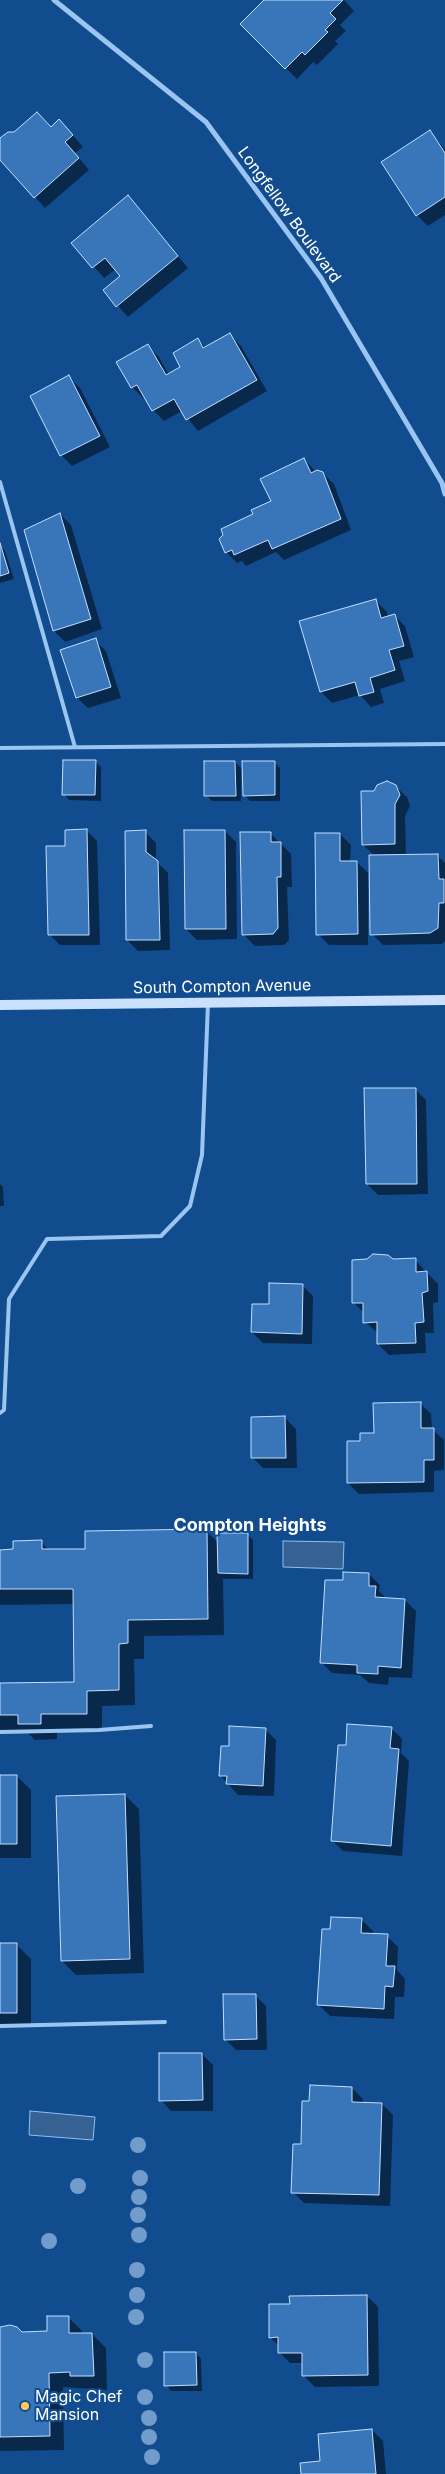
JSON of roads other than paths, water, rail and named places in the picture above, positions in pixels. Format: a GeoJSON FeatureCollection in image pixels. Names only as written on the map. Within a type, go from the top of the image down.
{"type":"FeatureCollection","features":[{"type":"Feature","properties":{"kind":"main road","name":"South Compton Avenue"},"geometry":{"type":"LineString","coordinates":[[0,1005],[445,1000]]}},
{"type":"Feature","properties":{"kind":"street","name":"Longfellow Boulevard"},"geometry":{"type":"LineString","coordinates":[[54,0],[206,122],[320,278],[442,483],[445,494]]}},
{"type":"Feature","properties":{"kind":"lane"},"geometry":{"type":"LineString","coordinates":[[0,482],[75,748]]}},
{"type":"Feature","properties":{"kind":"lane"},"geometry":{"type":"LineString","coordinates":[[0,748],[445,744]]}},
{"type":"Feature","properties":{"kind":"lane"},"geometry":{"type":"LineString","coordinates":[[0,1413],[4,1410],[9,1299],[47,1239],[161,1236],[190,1206],[202,1155],[208,1003]]}},
{"type":"Feature","properties":{"kind":"lane"},"geometry":{"type":"LineString","coordinates":[[0,1732],[99,1730],[150,1726]]}},
{"type":"Feature","properties":{"kind":"lane"},"geometry":{"type":"LineString","coordinates":[[0,2026],[165,2022]]}},
{"type":"Feature","properties":{"kind":"water"},"geometry":{"type":"Polygon","coordinates":[[[283,1541],[344,1542],[343,1569],[283,1567],[283,1541]]]}},
{"type":"Feature","properties":{"kind":"water"},"geometry":{"type":"Polygon","coordinates":[[[30,2111],[95,2117],[93,2140],[29,2135],[30,2111]]]}},
{"type":"Feature","properties":{"kind":"place","name":"Magic Chef Mansion"},"geometry":{"type":"Point","coordinates":[25,2406]}},
{"type":"Feature","properties":{"kind":"district","name":"Compton Heights"},"geometry":{"type":"Point","coordinates":[250,1526]}}]}
